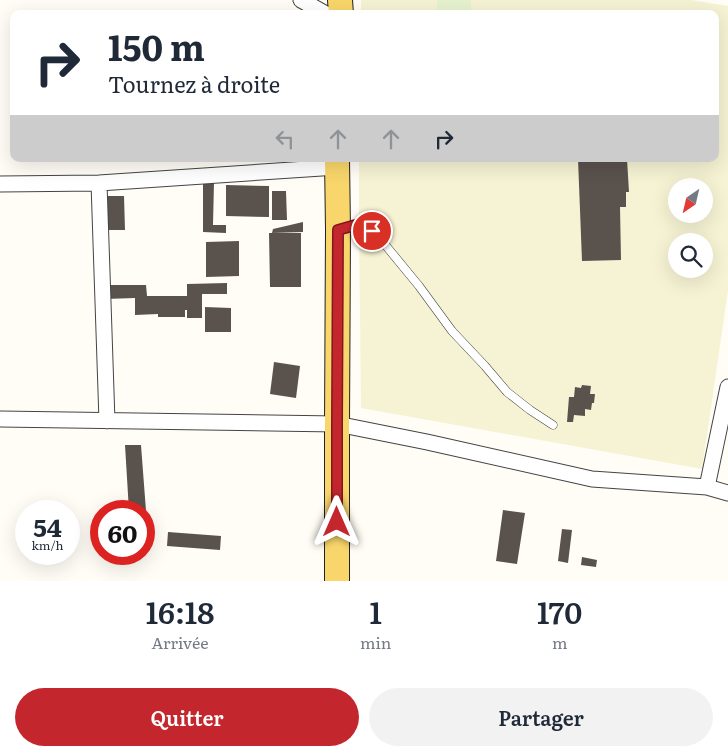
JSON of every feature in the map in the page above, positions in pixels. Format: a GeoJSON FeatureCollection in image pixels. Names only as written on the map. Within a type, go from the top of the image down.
{"type":"FeatureCollection","features":[{"type":"Feature","properties":{"kind":"main road"},"geometry":{"type":"LineString","coordinates":[[337,163],[337,581]]}},
{"type":"Feature","properties":{"kind":"street"},"geometry":{"type":"LineString","coordinates":[[301,0],[319,10]]}},
{"type":"Feature","properties":{"kind":"street"},"geometry":{"type":"LineString","coordinates":[[0,184],[99,184],[337,163]]}},
{"type":"Feature","properties":{"kind":"street"},"geometry":{"type":"LineString","coordinates":[[99,184],[107,421]]}},
{"type":"Feature","properties":{"kind":"street"},"geometry":{"type":"LineString","coordinates":[[707,486],[727,394]]}},
{"type":"Feature","properties":{"kind":"street"},"geometry":{"type":"LineString","coordinates":[[0,419],[337,424],[427,442],[592,480],[707,486],[728,494]]}},
{"type":"Feature","properties":{"kind":"lane"},"geometry":{"type":"LineString","coordinates":[[338,230],[359,224],[372,231],[415,281],[452,331],[486,366],[507,392],[553,425]]}},
{"type":"Feature","properties":{"kind":"shaded area"},"geometry":{"type":"Polygon","coordinates":[[[361,0],[691,0],[728,6],[728,291],[702,469],[361,408],[359,162],[719,162],[719,10],[361,10],[361,0]]]}},
{"type":"Feature","properties":{"kind":"green space"},"geometry":{"type":"Polygon","coordinates":[[[437,0],[471,0],[471,10],[437,10],[437,0]]]}},
{"type":"Feature","properties":{"kind":"building"},"geometry":{"type":"Polygon","coordinates":[[[578,162],[627,162],[629,192],[626,192],[626,207],[620,207],[621,260],[582,261],[578,162]]]}},
{"type":"Feature","properties":{"kind":"building"},"geometry":{"type":"Polygon","coordinates":[[[203,182],[214,182],[213,225],[226,225],[226,233],[203,232],[203,182]]]}},
{"type":"Feature","properties":{"kind":"building"},"geometry":{"type":"Polygon","coordinates":[[[226,185],[269,186],[269,217],[226,216],[226,185]]]}},
{"type":"Feature","properties":{"kind":"building"},"geometry":{"type":"Polygon","coordinates":[[[272,191],[286,191],[287,220],[272,220],[272,191]]]}},
{"type":"Feature","properties":{"kind":"building"},"geometry":{"type":"Polygon","coordinates":[[[105,196],[124,196],[125,230],[106,230],[105,196]]]}},
{"type":"Feature","properties":{"kind":"building"},"geometry":{"type":"Polygon","coordinates":[[[303,222],[303,232],[272,233],[273,229],[303,222]]]}},
{"type":"Feature","properties":{"kind":"building"},"geometry":{"type":"Polygon","coordinates":[[[269,233],[301,233],[301,287],[270,287],[269,233]]]}},
{"type":"Feature","properties":{"kind":"building"},"geometry":{"type":"Polygon","coordinates":[[[239,241],[239,276],[206,277],[206,242],[239,241]]]}},
{"type":"Feature","properties":{"kind":"building"},"geometry":{"type":"Polygon","coordinates":[[[227,283],[227,294],[202,294],[202,318],[187,318],[187,310],[185,310],[185,317],[158,317],[158,314],[135,315],[135,298],[105,299],[105,285],[146,285],[147,296],[187,296],[187,284],[227,283]]]}},
{"type":"Feature","properties":{"kind":"building"},"geometry":{"type":"Polygon","coordinates":[[[205,307],[231,308],[231,332],[205,332],[205,307]]]}},
{"type":"Feature","properties":{"kind":"building"},"geometry":{"type":"Polygon","coordinates":[[[274,362],[300,366],[296,398],[270,394],[274,362]]]}},
{"type":"Feature","properties":{"kind":"building"},"geometry":{"type":"Polygon","coordinates":[[[582,385],[591,386],[590,394],[595,394],[594,403],[592,403],[591,410],[585,409],[585,416],[574,415],[573,422],[567,422],[569,397],[574,397],[575,387],[581,388],[582,385]]]}},
{"type":"Feature","properties":{"kind":"building"},"geometry":{"type":"Polygon","coordinates":[[[125,445],[141,445],[145,500],[128,500],[125,445]]]}},
{"type":"Feature","properties":{"kind":"building"},"geometry":{"type":"Polygon","coordinates":[[[503,510],[525,513],[517,564],[496,561],[503,510]]]}},
{"type":"Feature","properties":{"kind":"building"},"geometry":{"type":"Polygon","coordinates":[[[562,529],[572,530],[568,563],[558,561],[562,529]]]}},
{"type":"Feature","properties":{"kind":"building"},"geometry":{"type":"Polygon","coordinates":[[[168,532],[221,536],[220,550],[167,546],[168,532]]]}},
{"type":"Feature","properties":{"kind":"building"},"geometry":{"type":"Polygon","coordinates":[[[582,557],[597,560],[596,567],[581,565],[582,557]]]}},
{"type":"Feature","properties":{"kind":"route"},"geometry":{"type":"LineString","coordinates":[[337,522],[338,230],[359,224],[372,231]]}}]}
